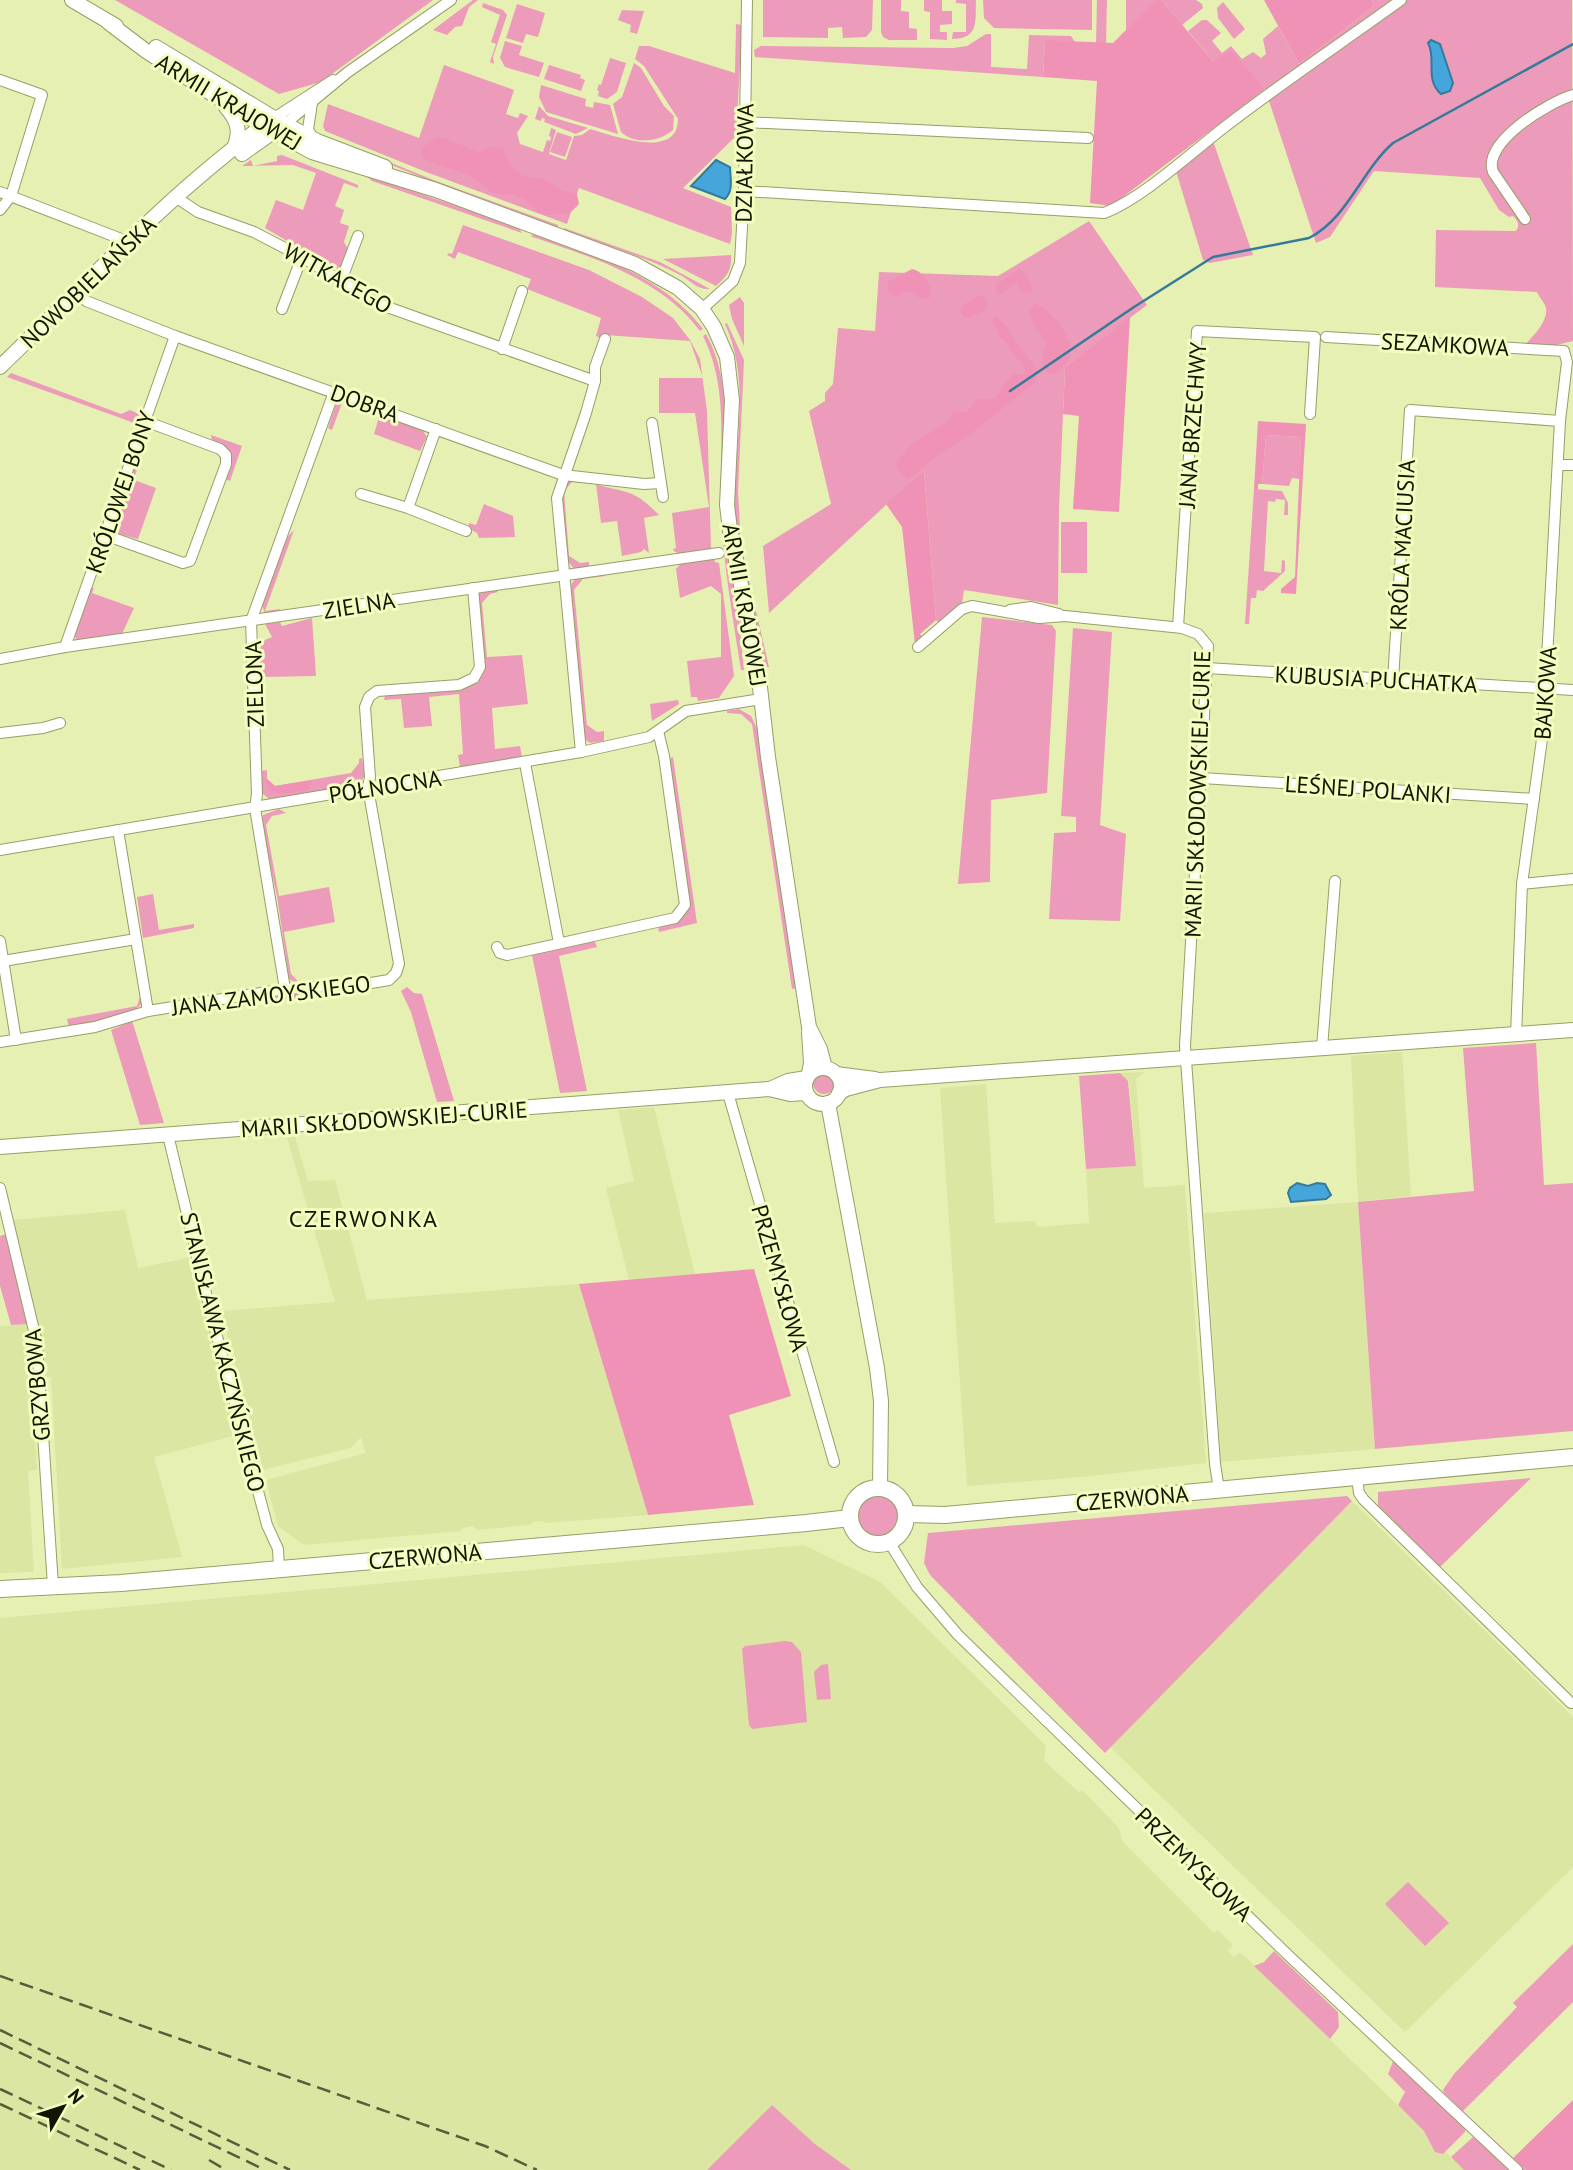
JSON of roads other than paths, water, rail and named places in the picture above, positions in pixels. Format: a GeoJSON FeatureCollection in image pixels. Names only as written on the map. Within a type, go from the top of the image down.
{"type":"FeatureCollection","features":[{"type":"Feature","properties":{"kind":"main road","name":"CZERWONA"},"geometry":{"type":"LineString","coordinates":[[907,1514],[945,1515],[1573,1457]]}},
{"type":"Feature","properties":{"kind":"main road"},"geometry":{"type":"LineString","coordinates":[[880,1488],[897,1495],[907,1514],[904,1529],[890,1542],[872,1543],[863,1539],[856,1533],[849,1518],[857,1498],[863,1492],[880,1488]]}},
{"type":"Feature","properties":{"kind":"main road","name":"CZERWONA"},"geometry":{"type":"LineString","coordinates":[[0,1589],[121,1583],[849,1518]]}},
{"type":"Feature","properties":{"kind":"street","name":"ARMII KRAJOWEJ"},"geometry":{"type":"LineString","coordinates":[[72,0],[183,62],[312,152],[436,190]]}},
{"type":"Feature","properties":{"kind":"street","name":"NOWOBIELAŃSKA"},"geometry":{"type":"LineString","coordinates":[[0,367],[201,175],[234,149],[312,103],[348,72],[452,0]]}},
{"type":"Feature","properties":{"kind":"street","name":"DZIAŁKOWA"},"geometry":{"type":"LineString","coordinates":[[702,309],[733,281],[739,270],[742,251],[747,0]]}},
{"type":"Feature","properties":{"kind":"street"},"geometry":{"type":"LineString","coordinates":[[744,191],[1104,213],[1141,191],[1227,125],[1401,0]]}},
{"type":"Feature","properties":{"kind":"street","name":"ARMII KRAJOWEJ"},"geometry":{"type":"LineString","coordinates":[[109,23],[215,96],[273,125],[382,166],[436,190],[635,264],[678,288],[702,309],[720,337],[730,368],[732,400],[727,505],[730,530],[756,660],[785,876],[809,1027],[830,1071]]}},
{"type":"Feature","properties":{"kind":"street","name":"NOWOBIELAŃSKA"},"geometry":{"type":"LineString","coordinates":[[177,198],[211,177],[327,83],[348,72]]}},
{"type":"Feature","properties":{"kind":"street"},"geometry":{"type":"LineString","coordinates":[[0,80],[42,95],[0,210]]}},
{"type":"Feature","properties":{"kind":"street"},"geometry":{"type":"LineString","coordinates":[[1525,219],[1493,172],[1490,164],[1492,155],[1520,122],[1573,95]]}},
{"type":"Feature","properties":{"kind":"street"},"geometry":{"type":"LineString","coordinates":[[215,96],[238,125],[239,136],[234,149]]}},
{"type":"Feature","properties":{"kind":"street"},"geometry":{"type":"LineString","coordinates":[[312,103],[308,129],[313,139]]}},
{"type":"Feature","properties":{"kind":"street"},"geometry":{"type":"LineString","coordinates":[[745,122],[1088,138]]}},
{"type":"Feature","properties":{"kind":"street"},"geometry":{"type":"LineString","coordinates":[[5,194],[129,242]]}},
{"type":"Feature","properties":{"kind":"street","name":"WITKACEGO"},"geometry":{"type":"LineString","coordinates":[[177,198],[198,212],[254,233],[302,257],[376,303],[595,381]]}},
{"type":"Feature","properties":{"kind":"street"},"geometry":{"type":"LineString","coordinates":[[341,281],[358,236]]}},
{"type":"Feature","properties":{"kind":"street"},"geometry":{"type":"LineString","coordinates":[[282,309],[302,257]]}},
{"type":"Feature","properties":{"kind":"street","name":"DOBRA"},"geometry":{"type":"LineString","coordinates":[[79,291],[86,301],[176,336],[564,475],[643,484],[661,483]]}},
{"type":"Feature","properties":{"kind":"street"},"geometry":{"type":"LineString","coordinates":[[502,349],[522,291]]}},
{"type":"Feature","properties":{"kind":"street","name":"JANA BRZECHWY"},"geometry":{"type":"LineString","coordinates":[[1178,627],[1197,331],[1315,337],[1310,414]]}},
{"type":"Feature","properties":{"kind":"street","name":"KRÓLOWEJ BONY"},"geometry":{"type":"LineString","coordinates":[[65,647],[176,336]]}},
{"type":"Feature","properties":{"kind":"street","name":"SEZAMKOWA"},"geometry":{"type":"LineString","coordinates":[[1326,337],[1568,359]]}},
{"type":"Feature","properties":{"kind":"street"},"geometry":{"type":"LineString","coordinates":[[581,752],[557,498],[595,381],[595,367],[605,339]]}},
{"type":"Feature","properties":{"kind":"street","name":"BAJKOWA"},"geometry":{"type":"LineString","coordinates":[[1516,1035],[1522,884],[1540,766],[1560,421],[1568,359]]}},
{"type":"Feature","properties":{"kind":"street","name":"ZIELONA"},"geometry":{"type":"LineString","coordinates":[[285,989],[255,808],[257,794],[251,621],[334,392]]}},
{"type":"Feature","properties":{"kind":"street","name":"KRÓLA MACIUSIA"},"geometry":{"type":"LineString","coordinates":[[1394,680],[1410,410],[1560,421]]}},
{"type":"Feature","properties":{"kind":"street"},"geometry":{"type":"LineString","coordinates":[[106,535],[183,563],[190,561],[226,464],[226,456],[220,449],[145,421]]}},
{"type":"Feature","properties":{"kind":"street"},"geometry":{"type":"LineString","coordinates":[[652,423],[663,497]]}},
{"type":"Feature","properties":{"kind":"street"},"geometry":{"type":"LineString","coordinates":[[408,508],[436,429]]}},
{"type":"Feature","properties":{"kind":"street"},"geometry":{"type":"LineString","coordinates":[[1558,465],[1573,465]]}},
{"type":"Feature","properties":{"kind":"street"},"geometry":{"type":"LineString","coordinates":[[361,494],[408,508],[466,531]]}},
{"type":"Feature","properties":{"kind":"street","name":"ZIELNA"},"geometry":{"type":"LineString","coordinates":[[0,660],[65,647],[719,553]]}},
{"type":"Feature","properties":{"kind":"street"},"geometry":{"type":"LineString","coordinates":[[368,788],[370,777],[365,707],[369,697],[377,691],[459,685],[474,678],[480,667],[473,588]]}},
{"type":"Feature","properties":{"kind":"street","name":"MARII SKŁODOWSKIEJ-CURIE"},"geometry":{"type":"LineString","coordinates":[[918,647],[962,610],[972,606],[1039,618],[1065,616],[1178,627],[1195,633],[1208,646],[1186,1058],[1219,1490]]}},
{"type":"Feature","properties":{"kind":"street","name":"KUBUSIA PUCHATKA"},"geometry":{"type":"LineString","coordinates":[[1207,668],[1573,690]]}},
{"type":"Feature","properties":{"kind":"street","name":"PÓŁNOCNA"},"geometry":{"type":"LineString","coordinates":[[0,850],[581,752],[639,740],[658,731],[686,711],[761,699]]}},
{"type":"Feature","properties":{"kind":"street"},"geometry":{"type":"LineString","coordinates":[[0,733],[43,728],[60,723]]}},
{"type":"Feature","properties":{"kind":"street"},"geometry":{"type":"LineString","coordinates":[[497,947],[500,953],[507,955],[675,918],[681,912],[685,905],[658,731]]}},
{"type":"Feature","properties":{"kind":"street"},"geometry":{"type":"LineString","coordinates":[[525,763],[559,943]]}},
{"type":"Feature","properties":{"kind":"street","name":"LEŚNEJ POLANKI"},"geometry":{"type":"LineString","coordinates":[[1202,778],[1534,799]]}},
{"type":"Feature","properties":{"kind":"street","name":"JANA ZAMOYSKIEGO"},"geometry":{"type":"LineString","coordinates":[[0,1042],[95,1027],[148,1011],[285,989],[389,980],[396,973],[399,964],[368,788]]}},
{"type":"Feature","properties":{"kind":"street"},"geometry":{"type":"LineString","coordinates":[[118,830],[148,1011]]}},
{"type":"Feature","properties":{"kind":"street"},"geometry":{"type":"LineString","coordinates":[[1522,884],[1573,879]]}},
{"type":"Feature","properties":{"kind":"street"},"geometry":{"type":"LineString","coordinates":[[1322,1048],[1335,881]]}},
{"type":"Feature","properties":{"kind":"street"},"geometry":{"type":"LineString","coordinates":[[3,961],[136,939]]}},
{"type":"Feature","properties":{"kind":"street"},"geometry":{"type":"LineString","coordinates":[[0,941],[16,1040]]}},
{"type":"Feature","properties":{"kind":"street"},"geometry":{"type":"LineString","coordinates":[[809,1027],[811,1063],[805,1082],[806,1093],[815,1102],[833,1098],[846,1089],[880,1080],[1573,1030]]}},
{"type":"Feature","properties":{"kind":"street"},"geometry":{"type":"LineString","coordinates":[[808,1076],[819,1068],[880,1080]]}},
{"type":"Feature","properties":{"kind":"street"},"geometry":{"type":"LineString","coordinates":[[830,1071],[840,1083],[833,1098],[881,1401],[880,1488]]}},
{"type":"Feature","properties":{"kind":"street","name":"MARII SKŁODOWSKIEJ-CURIE"},"geometry":{"type":"LineString","coordinates":[[0,1147],[728,1093],[769,1089],[808,1076]]}},
{"type":"Feature","properties":{"kind":"street","name":"MARII SKŁODOWSKIEJ-CURIE"},"geometry":{"type":"LineString","coordinates":[[769,1089],[790,1094],[806,1093]]}},
{"type":"Feature","properties":{"kind":"street","name":"PRZEMYSŁOWA"},"geometry":{"type":"LineString","coordinates":[[728,1093],[834,1462]]}},
{"type":"Feature","properties":{"kind":"street","name":"STANISŁAWA KACZYŃSKIEGO"},"geometry":{"type":"LineString","coordinates":[[168,1135],[211,1314],[267,1525],[278,1549],[279,1569]]}},
{"type":"Feature","properties":{"kind":"street","name":"GRZYBOWA"},"geometry":{"type":"LineString","coordinates":[[0,1188],[37,1343],[53,1586]]}},
{"type":"Feature","properties":{"kind":"street"},"geometry":{"type":"LineString","coordinates":[[1357,1477],[1359,1493],[1364,1500],[1571,1703]]}},
{"type":"Feature","properties":{"kind":"street","name":"PRZEMYSŁOWA"},"geometry":{"type":"LineString","coordinates":[[890,1542],[917,1587],[958,1635],[1287,1954],[1517,2170]]}},
{"type":"Feature","properties":{"kind":"water"},"geometry":{"type":"Polygon","coordinates":[[[1431,40],[1440,44],[1453,83],[1450,91],[1441,94],[1433,82],[1428,43],[1431,40]]]}},
{"type":"Feature","properties":{"kind":"water"},"geometry":{"type":"Polygon","coordinates":[[[716,160],[730,167],[731,188],[725,199],[691,186],[716,160]]]}},
{"type":"Feature","properties":{"kind":"water"},"geometry":{"type":"Polygon","coordinates":[[[1297,1183],[1308,1186],[1325,1184],[1331,1195],[1326,1199],[1291,1202],[1288,1193],[1297,1183]]]}},
{"type":"Feature","properties":{"kind":"waterway"},"geometry":{"type":"LineString","coordinates":[[1010,391],[1213,257],[1309,238],[1334,219],[1393,143],[1573,44]]}},
{"type":"Feature","properties":{"kind":"railway"},"geometry":{"type":"LineString","coordinates":[[0,1976],[485,2146],[537,2170]]}},
{"type":"Feature","properties":{"kind":"railway"},"geometry":{"type":"LineString","coordinates":[[0,2030],[290,2170]]}},
{"type":"Feature","properties":{"kind":"railway"},"geometry":{"type":"LineString","coordinates":[[0,2043],[265,2170]]}},
{"type":"Feature","properties":{"kind":"railway"},"geometry":{"type":"LineString","coordinates":[[0,2089],[171,2170]]}},
{"type":"Feature","properties":{"kind":"railway"},"geometry":{"type":"LineString","coordinates":[[0,2104],[140,2170]]}},
{"type":"Feature","properties":{"kind":"railway"},"geometry":{"type":"LineString","coordinates":[[209,2160],[226,2170]]}},
{"type":"Feature","properties":{"kind":"district","name":"CZERWONKA"},"geometry":{"type":"Point","coordinates":[364,1218]}}]}
